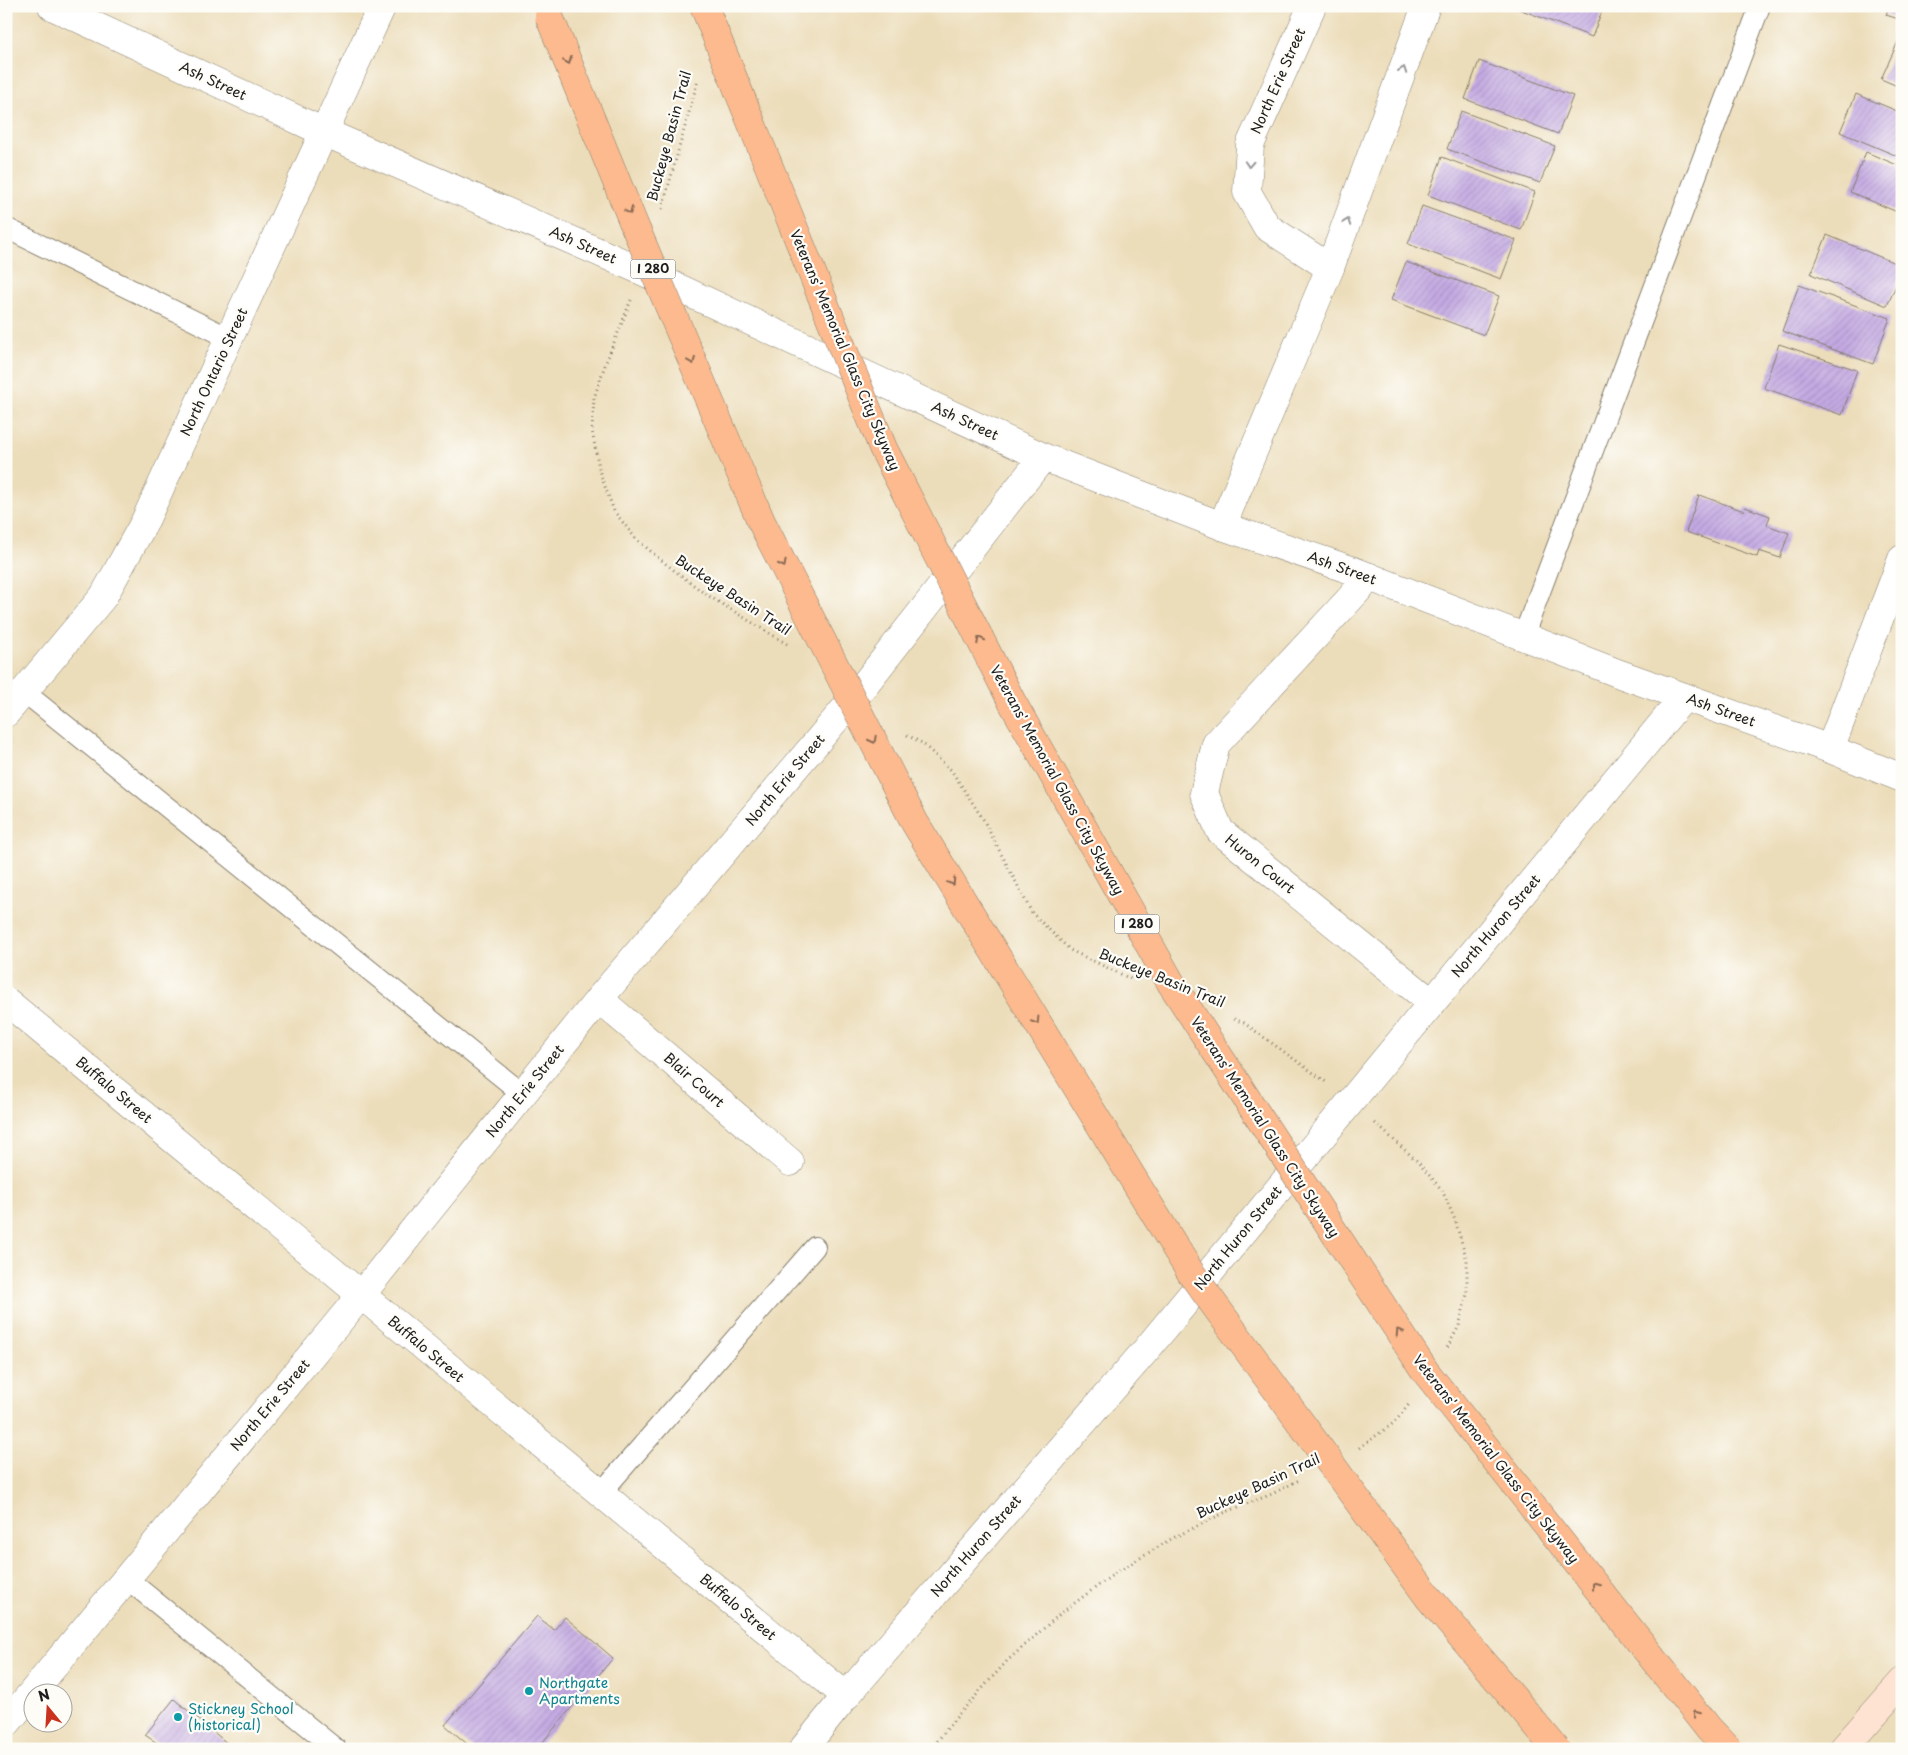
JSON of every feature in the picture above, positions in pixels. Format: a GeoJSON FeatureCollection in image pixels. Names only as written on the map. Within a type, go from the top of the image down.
{"type":"FeatureCollection","features":[{"type":"Feature","properties":{"kind":"highway","name":"Veterans' Memorial Glass City Skyway"},"geometry":{"type":"LineString","coordinates":[[704,6],[883,448],[1012,702],[1171,983],[1425,1371],[1709,1730],[1728,1749]]}},
{"type":"Feature","properties":{"kind":"highway","name":"I 280"},"geometry":{"type":"LineString","coordinates":[[549,16],[637,231],[760,521],[915,823],[1191,1273],[1429,1598],[1556,1749]]}},
{"type":"Feature","properties":{"kind":"main road"},"geometry":{"type":"LineString","coordinates":[[1843,1749],[1902,1682]]}},
{"type":"Feature","properties":{"kind":"street","name":"Ash Street"},"geometry":{"type":"LineString","coordinates":[[52,6],[324,132],[642,271],[1043,457],[1222,526],[1370,577],[1523,637],[1830,749],[1902,778]]}},
{"type":"Feature","properties":{"kind":"street","name":"North Ontario Street"},"geometry":{"type":"LineString","coordinates":[[6,713],[103,597],[144,523],[382,6]]}},
{"type":"Feature","properties":{"kind":"street","name":"North Erie Street"},"geometry":{"type":"LineString","coordinates":[[1312,6],[1250,145],[1248,192],[1267,227],[1330,268]]}},
{"type":"Feature","properties":{"kind":"street"},"geometry":{"type":"LineString","coordinates":[[1222,526],[1330,268],[1426,6]]}},
{"type":"Feature","properties":{"kind":"street","name":"North Erie Street"},"geometry":{"type":"LineString","coordinates":[[6,1724],[361,1295],[599,998],[854,698],[1043,457]]}},
{"type":"Feature","properties":{"kind":"street"},"geometry":{"type":"LineString","coordinates":[[1830,749],[1902,559]]}},
{"type":"Feature","properties":{"kind":"street","name":"Huron Court"},"geometry":{"type":"LineString","coordinates":[[1370,577],[1216,744],[1204,793],[1220,831],[1432,1003]]}},
{"type":"Feature","properties":{"kind":"street","name":"North Huron Street"},"geometry":{"type":"LineString","coordinates":[[803,1749],[846,1696],[1146,1350],[1684,697]]}},
{"type":"Feature","properties":{"kind":"street","name":"Blair Court"},"geometry":{"type":"LineString","coordinates":[[599,998],[790,1162]]}},
{"type":"Feature","properties":{"kind":"street","name":"Buffalo Street"},"geometry":{"type":"LineString","coordinates":[[6,1001],[846,1696]]}},
{"type":"Feature","properties":{"kind":"lane"},"geometry":{"type":"LineString","coordinates":[[1523,637],[1760,6]]}},
{"type":"Feature","properties":{"kind":"lane"},"geometry":{"type":"LineString","coordinates":[[6,228],[229,338]]}},
{"type":"Feature","properties":{"kind":"lane"},"geometry":{"type":"LineString","coordinates":[[24,690],[523,1094]]}},
{"type":"Feature","properties":{"kind":"lane"},"geometry":{"type":"LineString","coordinates":[[601,1493],[815,1247]]}},
{"type":"Feature","properties":{"kind":"lane"},"geometry":{"type":"LineString","coordinates":[[126,1578],[336,1749]]}},
{"type":"Feature","properties":{"kind":"path","name":"Buckeye Basin Trail"},"geometry":{"type":"LineString","coordinates":[[661,213],[695,94],[698,76]]}},
{"type":"Feature","properties":{"kind":"path","name":"Buckeye Basin Trail"},"geometry":{"type":"LineString","coordinates":[[634,293],[594,398],[592,431],[600,473],[614,511],[636,539],[704,593],[795,649]]}},
{"type":"Feature","properties":{"kind":"path","name":"Buckeye Basin Trail"},"geometry":{"type":"LineString","coordinates":[[905,734],[922,743],[951,770],[983,819],[1032,913],[1070,950],[1118,975],[1136,982]]}},
{"type":"Feature","properties":{"kind":"path","name":"Buckeye Basin Trail"},"geometry":{"type":"LineString","coordinates":[[1226,1016],[1244,1022],[1331,1086]]}},
{"type":"Feature","properties":{"kind":"path"},"geometry":{"type":"LineString","coordinates":[[1369,1118],[1416,1160],[1442,1190],[1455,1220],[1467,1260],[1467,1294],[1459,1326],[1443,1356]]}},
{"type":"Feature","properties":{"kind":"path"},"geometry":{"type":"LineString","coordinates":[[1353,1452],[1370,1442],[1395,1422],[1414,1397]]}},
{"type":"Feature","properties":{"kind":"path","name":"Buckeye Basin Trail"},"geometry":{"type":"LineString","coordinates":[[931,1749],[1007,1660],[1061,1613],[1114,1574],[1173,1538],[1226,1512],[1272,1494],[1304,1478]]}},
{"type":"Feature","properties":{"kind":"building"},"geometry":{"type":"Polygon","coordinates":[[[1511,6],[1604,6],[1592,37],[1511,6]]]}},
{"type":"Feature","properties":{"kind":"building"},"geometry":{"type":"Polygon","coordinates":[[[1889,6],[1902,6],[1902,20],[1886,15],[1889,6]]]}},
{"type":"Feature","properties":{"kind":"building"},"geometry":{"type":"Polygon","coordinates":[[[1902,33],[1902,88],[1881,79],[1902,33]]]}},
{"type":"Feature","properties":{"kind":"building"},"geometry":{"type":"Polygon","coordinates":[[[1479,61],[1573,96],[1558,134],[1465,99],[1479,61]]]}},
{"type":"Feature","properties":{"kind":"building"},"geometry":{"type":"Polygon","coordinates":[[[1856,94],[1902,113],[1902,158],[1840,132],[1856,94]]]}},
{"type":"Feature","properties":{"kind":"building"},"geometry":{"type":"Polygon","coordinates":[[[1461,111],[1555,146],[1540,183],[1447,149],[1461,111]]]}},
{"type":"Feature","properties":{"kind":"building"},"geometry":{"type":"Polygon","coordinates":[[[1866,152],[1902,167],[1902,214],[1850,192],[1866,152]]]}},
{"type":"Feature","properties":{"kind":"building"},"geometry":{"type":"Polygon","coordinates":[[[1442,157],[1535,192],[1521,230],[1428,195],[1442,157]]]}},
{"type":"Feature","properties":{"kind":"building"},"geometry":{"type":"Polygon","coordinates":[[[1422,206],[1516,240],[1501,279],[1408,244],[1422,206]]]}},
{"type":"Feature","properties":{"kind":"building"},"geometry":{"type":"Polygon","coordinates":[[[1827,235],[1902,266],[1902,272],[1887,306],[1811,274],[1827,235]]]}},
{"type":"Feature","properties":{"kind":"building"},"geometry":{"type":"Polygon","coordinates":[[[1406,262],[1499,296],[1484,335],[1391,300],[1406,262]]]}},
{"type":"Feature","properties":{"kind":"building"},"geometry":{"type":"Polygon","coordinates":[[[1799,285],[1890,318],[1873,364],[1782,331],[1799,285]]]}},
{"type":"Feature","properties":{"kind":"building"},"geometry":{"type":"Polygon","coordinates":[[[1779,344],[1857,370],[1842,415],[1764,388],[1779,344]]]}},
{"type":"Feature","properties":{"kind":"building"},"geometry":{"type":"Polygon","coordinates":[[[1699,495],[1744,511],[1745,507],[1770,516],[1767,525],[1789,533],[1780,558],[1759,551],[1757,557],[1686,532],[1699,495]]]}},
{"type":"Feature","properties":{"kind":"building","name":"Northgate Apartments"},"geometry":{"type":"Polygon","coordinates":[[[537,1616],[554,1630],[565,1617],[613,1658],[537,1749],[473,1749],[445,1725],[537,1616]]]}},
{"type":"Feature","properties":{"kind":"building","name":"Stickney School (historical)"},"geometry":{"type":"Polygon","coordinates":[[[174,1699],[234,1749],[158,1749],[157,1743],[145,1735],[174,1699]]]}},
{"type":"Feature","properties":{"kind":"place","name":"Northgate Apartments"},"geometry":{"type":"Point","coordinates":[529,1691]}},
{"type":"Feature","properties":{"kind":"place","name":"Stickney School (historical)"},"geometry":{"type":"Point","coordinates":[178,1717]}}]}
